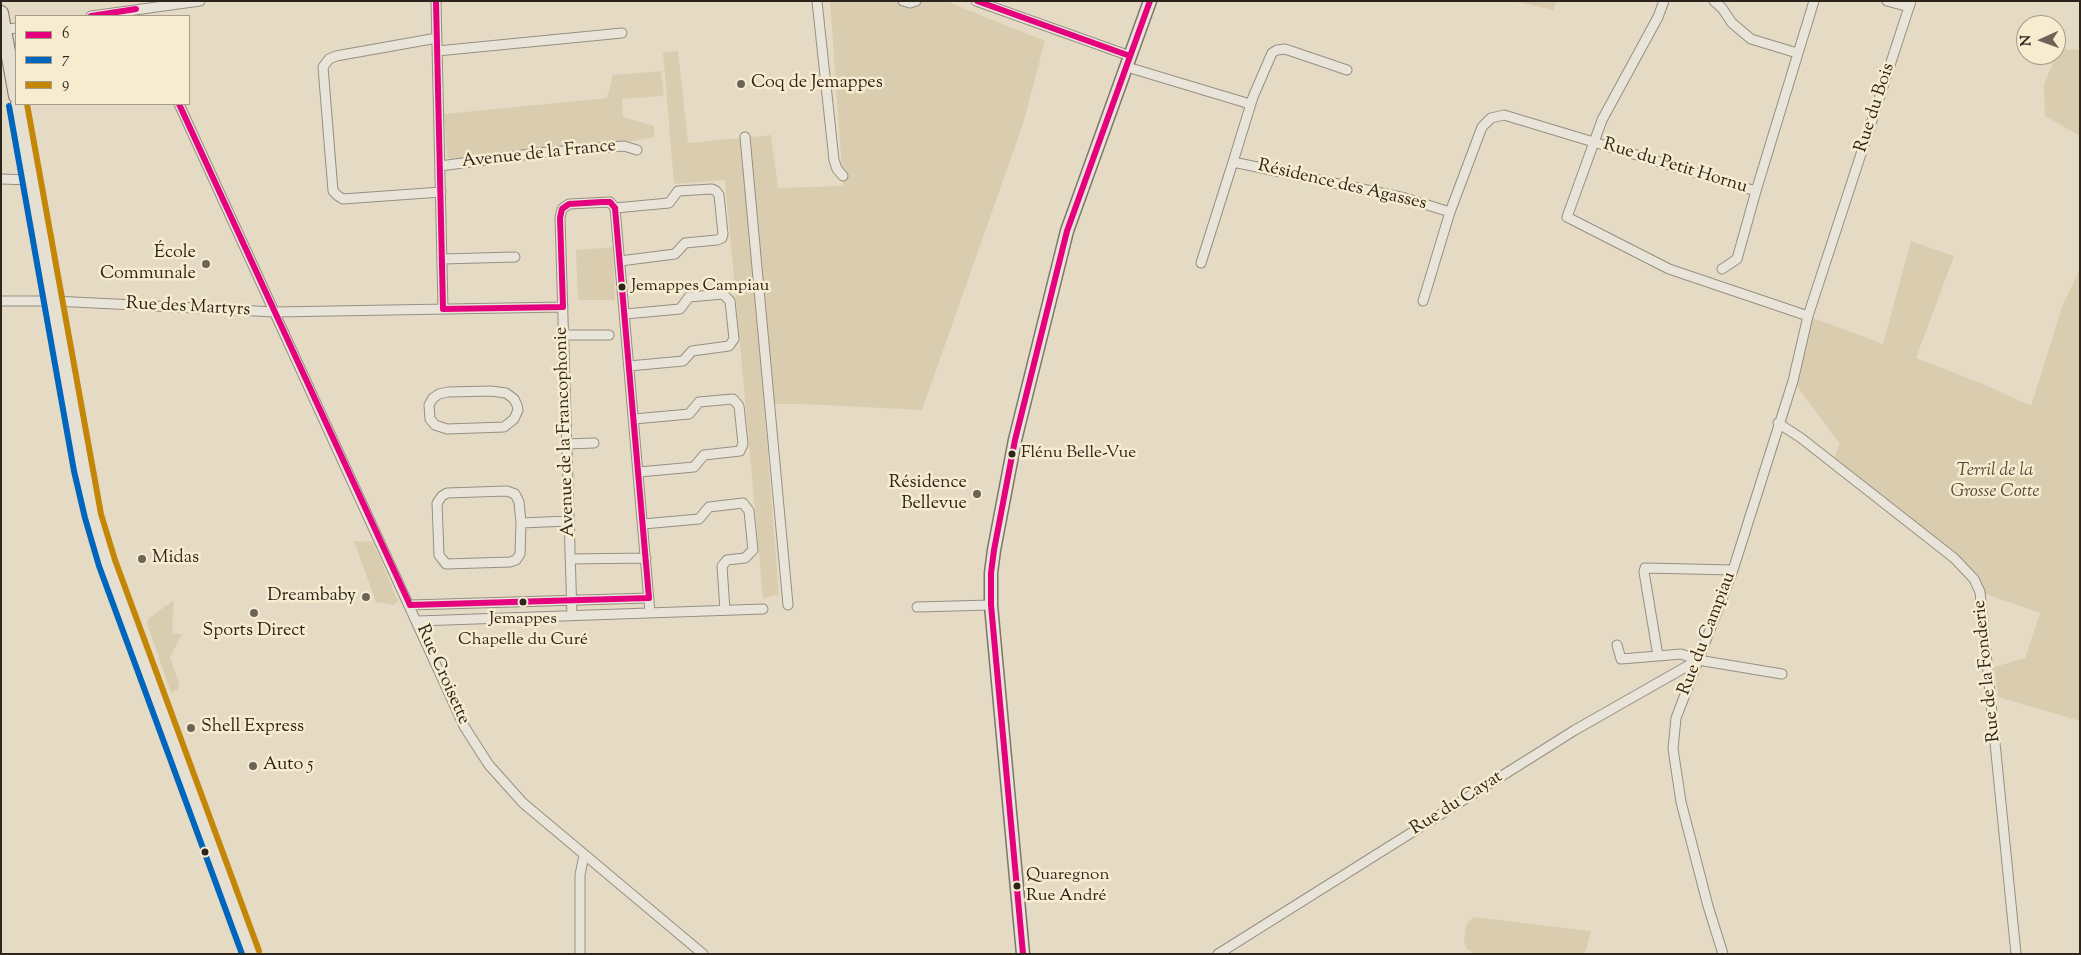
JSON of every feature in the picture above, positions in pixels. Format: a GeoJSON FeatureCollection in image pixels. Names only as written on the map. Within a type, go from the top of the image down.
{"type":"FeatureCollection","features":[{"type":"Feature","properties":{"kind":"main road"},"geometry":{"type":"LineString","coordinates":[[1,13],[7,29],[15,89]]}},
{"type":"Feature","properties":{"kind":"main road"},"geometry":{"type":"LineString","coordinates":[[18,105],[83,470],[100,540],[251,954]]}},
{"type":"Feature","properties":{"kind":"street"},"geometry":{"type":"LineString","coordinates":[[107,15],[138,13],[200,1]]}},
{"type":"Feature","properties":{"kind":"street"},"geometry":{"type":"LineString","coordinates":[[436,1],[444,309]]}},
{"type":"Feature","properties":{"kind":"street"},"geometry":{"type":"LineString","coordinates":[[817,1],[834,160],[837,169],[843,176]]}},
{"type":"Feature","properties":{"kind":"street"},"geometry":{"type":"LineString","coordinates":[[903,1],[910,3],[916,1]]}},
{"type":"Feature","properties":{"kind":"street"},"geometry":{"type":"LineString","coordinates":[[976,1],[1128,62],[1250,104]]}},
{"type":"Feature","properties":{"kind":"street"},"geometry":{"type":"LineString","coordinates":[[1023,954],[992,605],[991,573],[1015,440],[1067,231],[1150,1]]}},
{"type":"Feature","properties":{"kind":"street"},"geometry":{"type":"LineString","coordinates":[[1664,1],[1658,17],[1602,120],[1567,217],[1669,269],[1808,316]]}},
{"type":"Feature","properties":{"kind":"street"},"geometry":{"type":"LineString","coordinates":[[1714,1],[1722,8],[1732,23],[1751,39],[1797,53]]}},
{"type":"Feature","properties":{"kind":"street","name":"Rue du Petit Hornu"},"geometry":{"type":"LineString","coordinates":[[1722,269],[1736,259],[1814,1]]}},
{"type":"Feature","properties":{"kind":"street"},"geometry":{"type":"LineString","coordinates":[[1887,1],[1910,4]]}},
{"type":"Feature","properties":{"kind":"street","name":"Rue du Bois"},"geometry":{"type":"LineString","coordinates":[[1842,214],[1910,4]]}},
{"type":"Feature","properties":{"kind":"street"},"geometry":{"type":"LineString","coordinates":[[437,51],[622,33]]}},
{"type":"Feature","properties":{"kind":"street"},"geometry":{"type":"LineString","coordinates":[[437,38],[336,56],[329,59],[323,67],[333,191],[343,199],[441,192]]}},
{"type":"Feature","properties":{"kind":"street","name":"Résidence des Agasses"},"geometry":{"type":"LineString","coordinates":[[1200,263],[1250,104],[1272,53],[1285,49],[1347,70]]}},
{"type":"Feature","properties":{"kind":"street","name":"Rue Croisette"},"geometry":{"type":"LineString","coordinates":[[179,105],[418,621],[464,726],[489,765],[524,803],[703,954]]}},
{"type":"Feature","properties":{"kind":"street","name":"Résidence des Agasses"},"geometry":{"type":"LineString","coordinates":[[1423,301],[1450,212],[1482,127],[1491,118],[1504,115],[1595,142]]}},
{"type":"Feature","properties":{"kind":"street"},"geometry":{"type":"LineString","coordinates":[[745,136],[788,606]]}},
{"type":"Feature","properties":{"kind":"street","name":"Rue du Petit Hornu"},"geometry":{"type":"LineString","coordinates":[[1595,142],[1756,191]]}},
{"type":"Feature","properties":{"kind":"street","name":"Avenue de la France"},"geometry":{"type":"LineString","coordinates":[[440,166],[538,153],[624,146],[637,150]]}},
{"type":"Feature","properties":{"kind":"street","name":"Résidence des Agasses"},"geometry":{"type":"LineString","coordinates":[[1233,162],[1405,198],[1450,212]]}},
{"type":"Feature","properties":{"kind":"street"},"geometry":{"type":"LineString","coordinates":[[1,180],[32,180]]}},
{"type":"Feature","properties":{"kind":"street"},"geometry":{"type":"LineString","coordinates":[[620,261],[675,254],[685,243],[722,238],[719,195],[716,191],[712,190],[678,191],[669,203],[615,208],[650,613]]}},
{"type":"Feature","properties":{"kind":"street","name":"Avenue de la Francophonie"},"geometry":{"type":"LineString","coordinates":[[572,616],[560,218],[562,209],[569,204],[610,202],[615,208]]}},
{"type":"Feature","properties":{"kind":"street","name":"Rue du Campiau"},"geometry":{"type":"LineString","coordinates":[[1723,954],[1708,906],[1681,802],[1673,749],[1676,718],[1733,570],[1792,381],[1808,316],[1842,214]]}},
{"type":"Feature","properties":{"kind":"street"},"geometry":{"type":"LineString","coordinates":[[443,259],[515,257]]}},
{"type":"Feature","properties":{"kind":"street"},"geometry":{"type":"LineString","coordinates":[[625,314],[680,309],[689,297],[723,294],[730,301],[734,339],[729,346],[692,351],[683,361],[629,366]]}},
{"type":"Feature","properties":{"kind":"street","name":"Rue des Martyrs"},"geometry":{"type":"LineString","coordinates":[[1,301],[54,301],[275,312],[563,307]]}},
{"type":"Feature","properties":{"kind":"street"},"geometry":{"type":"LineString","coordinates":[[564,335],[609,335]]}},
{"type":"Feature","properties":{"kind":"street"},"geometry":{"type":"LineString","coordinates":[[492,391],[506,392],[514,399],[517,405],[518,410],[514,419],[504,427],[447,429],[435,425],[430,419],[429,405],[439,394],[492,391]]}},
{"type":"Feature","properties":{"kind":"street"},"geometry":{"type":"LineString","coordinates":[[634,419],[689,414],[699,402],[733,399],[740,406],[743,444],[740,451],[704,455],[694,467],[639,472]]}},
{"type":"Feature","properties":{"kind":"street","name":"Rue de la Fonderie"},"geometry":{"type":"LineString","coordinates":[[1778,423],[1801,438],[1954,558],[1974,579],[1980,592],[2016,954]]}},
{"type":"Feature","properties":{"kind":"street"},"geometry":{"type":"LineString","coordinates":[[567,444],[594,443]]}},
{"type":"Feature","properties":{"kind":"street"},"geometry":{"type":"LineString","coordinates":[[506,491],[515,494],[519,502],[521,524],[520,554],[516,560],[510,562],[446,564],[439,555],[437,503],[447,493],[506,491]]}},
{"type":"Feature","properties":{"kind":"street"},"geometry":{"type":"LineString","coordinates":[[643,524],[699,519],[708,507],[742,503],[749,511],[753,550],[745,558],[727,560],[722,566],[725,610]]}},
{"type":"Feature","properties":{"kind":"street"},"geometry":{"type":"LineString","coordinates":[[521,524],[569,521]]}},
{"type":"Feature","properties":{"kind":"street"},"geometry":{"type":"LineString","coordinates":[[570,559],[646,558]]}},
{"type":"Feature","properties":{"kind":"street"},"geometry":{"type":"LineString","coordinates":[[1658,656],[1644,572],[1646,568],[1733,570]]}},
{"type":"Feature","properties":{"kind":"street"},"geometry":{"type":"LineString","coordinates":[[410,605],[649,598]]}},
{"type":"Feature","properties":{"kind":"street"},"geometry":{"type":"LineString","coordinates":[[917,607],[992,605]]}},
{"type":"Feature","properties":{"kind":"street"},"geometry":{"type":"LineString","coordinates":[[418,621],[763,609]]}},
{"type":"Feature","properties":{"kind":"street"},"geometry":{"type":"LineString","coordinates":[[1617,645],[1621,659],[1681,654],[1698,660],[1782,674]]}},
{"type":"Feature","properties":{"kind":"street","name":"Rue du Cayat"},"geometry":{"type":"LineString","coordinates":[[1218,954],[1575,730],[1698,660]]}},
{"type":"Feature","properties":{"kind":"street"},"geometry":{"type":"LineString","coordinates":[[580,954],[580,876],[584,854]]}},
{"type":"Feature","properties":{"kind":"green space"},"geometry":{"type":"Polygon","coordinates":[[[830,1],[946,1],[1045,41],[1023,124],[922,410],[764,404],[779,595],[763,598],[725,180],[674,184],[663,52],[678,51],[688,143],[771,135],[778,188],[843,186],[830,1]]]}},
{"type":"Feature","properties":{"kind":"green space"},"geometry":{"type":"Polygon","coordinates":[[[1514,1],[1557,1],[1553,10],[1514,1]]]}},
{"type":"Feature","properties":{"kind":"green space"},"geometry":{"type":"Polygon","coordinates":[[[2066,49],[2080,50],[2080,136],[2045,116],[2044,84],[2052,65],[2066,65],[2066,49]]]}},
{"type":"Feature","properties":{"kind":"green space"},"geometry":{"type":"Polygon","coordinates":[[[661,71],[664,96],[622,99],[623,117],[654,126],[654,137],[627,142],[543,148],[453,160],[447,157],[444,114],[607,98],[613,75],[661,71]]]}},
{"type":"Feature","properties":{"kind":"green space","name":"Terril de la Grosse Cotte"},"geometry":{"type":"Polygon","coordinates":[[[1911,241],[1954,256],[1916,358],[1983,384],[2031,406],[2063,304],[2080,269],[2080,721],[1998,697],[1994,667],[2025,658],[2040,613],[1980,592],[1974,579],[1832,463],[1840,444],[1793,381],[1808,316],[1883,344],[1911,241]]]}},
{"type":"Feature","properties":{"kind":"green space"},"geometry":{"type":"Polygon","coordinates":[[[613,247],[615,300],[578,300],[576,250],[613,247]]]}},
{"type":"Feature","properties":{"kind":"green space"},"geometry":{"type":"Polygon","coordinates":[[[354,541],[373,542],[398,601],[394,605],[376,602],[354,541]]]}},
{"type":"Feature","properties":{"kind":"green space"},"geometry":{"type":"Polygon","coordinates":[[[174,600],[172,634],[182,634],[170,657],[179,684],[178,689],[171,693],[147,623],[149,618],[174,600]]]}},
{"type":"Feature","properties":{"kind":"green space"},"geometry":{"type":"Polygon","coordinates":[[[1473,917],[1591,931],[1585,954],[1475,954],[1467,949],[1464,942],[1466,925],[1473,917]]]}},
{"type":"Feature","properties":{"kind":"transit line","name":"6"},"geometry":{"type":"LineString","coordinates":[[436,1],[443,309]]}},
{"type":"Feature","properties":{"kind":"transit line","name":"6"},"geometry":{"type":"LineString","coordinates":[[977,1],[1130,56]]}},
{"type":"Feature","properties":{"kind":"transit line","name":"6"},"geometry":{"type":"LineString","coordinates":[[1023,954],[991,605],[991,573],[994,550],[1015,440],[1067,231],[1150,1]]}},
{"type":"Feature","properties":{"kind":"transit line","name":"6"},"geometry":{"type":"LineString","coordinates":[[97,15],[136,9]]}},
{"type":"Feature","properties":{"kind":"transit line","name":"9"},"geometry":{"type":"LineString","coordinates":[[27,105],[101,514],[115,560],[259,951]]}},
{"type":"Feature","properties":{"kind":"transit line","name":"6"},"geometry":{"type":"LineString","coordinates":[[179,105],[410,605]]}},
{"type":"Feature","properties":{"kind":"transit line","name":"7"},"geometry":{"type":"LineString","coordinates":[[9,106],[74,471],[85,518],[99,566],[242,954]]}},
{"type":"Feature","properties":{"kind":"transit line","name":"6"},"geometry":{"type":"LineString","coordinates":[[563,307],[560,218],[562,209],[569,204],[602,202],[610,202],[615,208]]}},
{"type":"Feature","properties":{"kind":"transit line","name":"6"},"geometry":{"type":"LineString","coordinates":[[615,208],[649,598]]}},
{"type":"Feature","properties":{"kind":"transit line","name":"6"},"geometry":{"type":"LineString","coordinates":[[443,309],[563,307]]}},
{"type":"Feature","properties":{"kind":"transit line","name":"6"},"geometry":{"type":"LineString","coordinates":[[410,605],[649,598]]}},
{"type":"Feature","properties":{"kind":"place","name":"Coq de Jemappes"},"geometry":{"type":"Point","coordinates":[741,84]}},
{"type":"Feature","properties":{"kind":"place","name":"École Communale"},"geometry":{"type":"Point","coordinates":[206,264]}},
{"type":"Feature","properties":{"kind":"place","name":"Jemappes Campiau"},"geometry":{"type":"Point","coordinates":[622,287]}},
{"type":"Feature","properties":{"kind":"place","name":"Flénu Belle-Vue"},"geometry":{"type":"Point","coordinates":[1012,454]}},
{"type":"Feature","properties":{"kind":"place","name":"Résidence Bellevue"},"geometry":{"type":"Point","coordinates":[977,494]}},
{"type":"Feature","properties":{"kind":"place","name":"Midas"},"geometry":{"type":"Point","coordinates":[142,559]}},
{"type":"Feature","properties":{"kind":"place","name":"Dreambaby"},"geometry":{"type":"Point","coordinates":[366,597]}},
{"type":"Feature","properties":{"kind":"place","name":"Jemappes Chapelle du Curé"},"geometry":{"type":"Point","coordinates":[523,602]}},
{"type":"Feature","properties":{"kind":"place","name":"Sports Direct"},"geometry":{"type":"Point","coordinates":[254,613]}},
{"type":"Feature","properties":{"kind":"place","name":"Shell Express"},"geometry":{"type":"Point","coordinates":[191,728]}},
{"type":"Feature","properties":{"kind":"place","name":"Auto 5"},"geometry":{"type":"Point","coordinates":[253,766]}},
{"type":"Feature","properties":{"kind":"place","name":"Quaregnon Rue André"},"geometry":{"type":"Point","coordinates":[1017,886]}}]}
